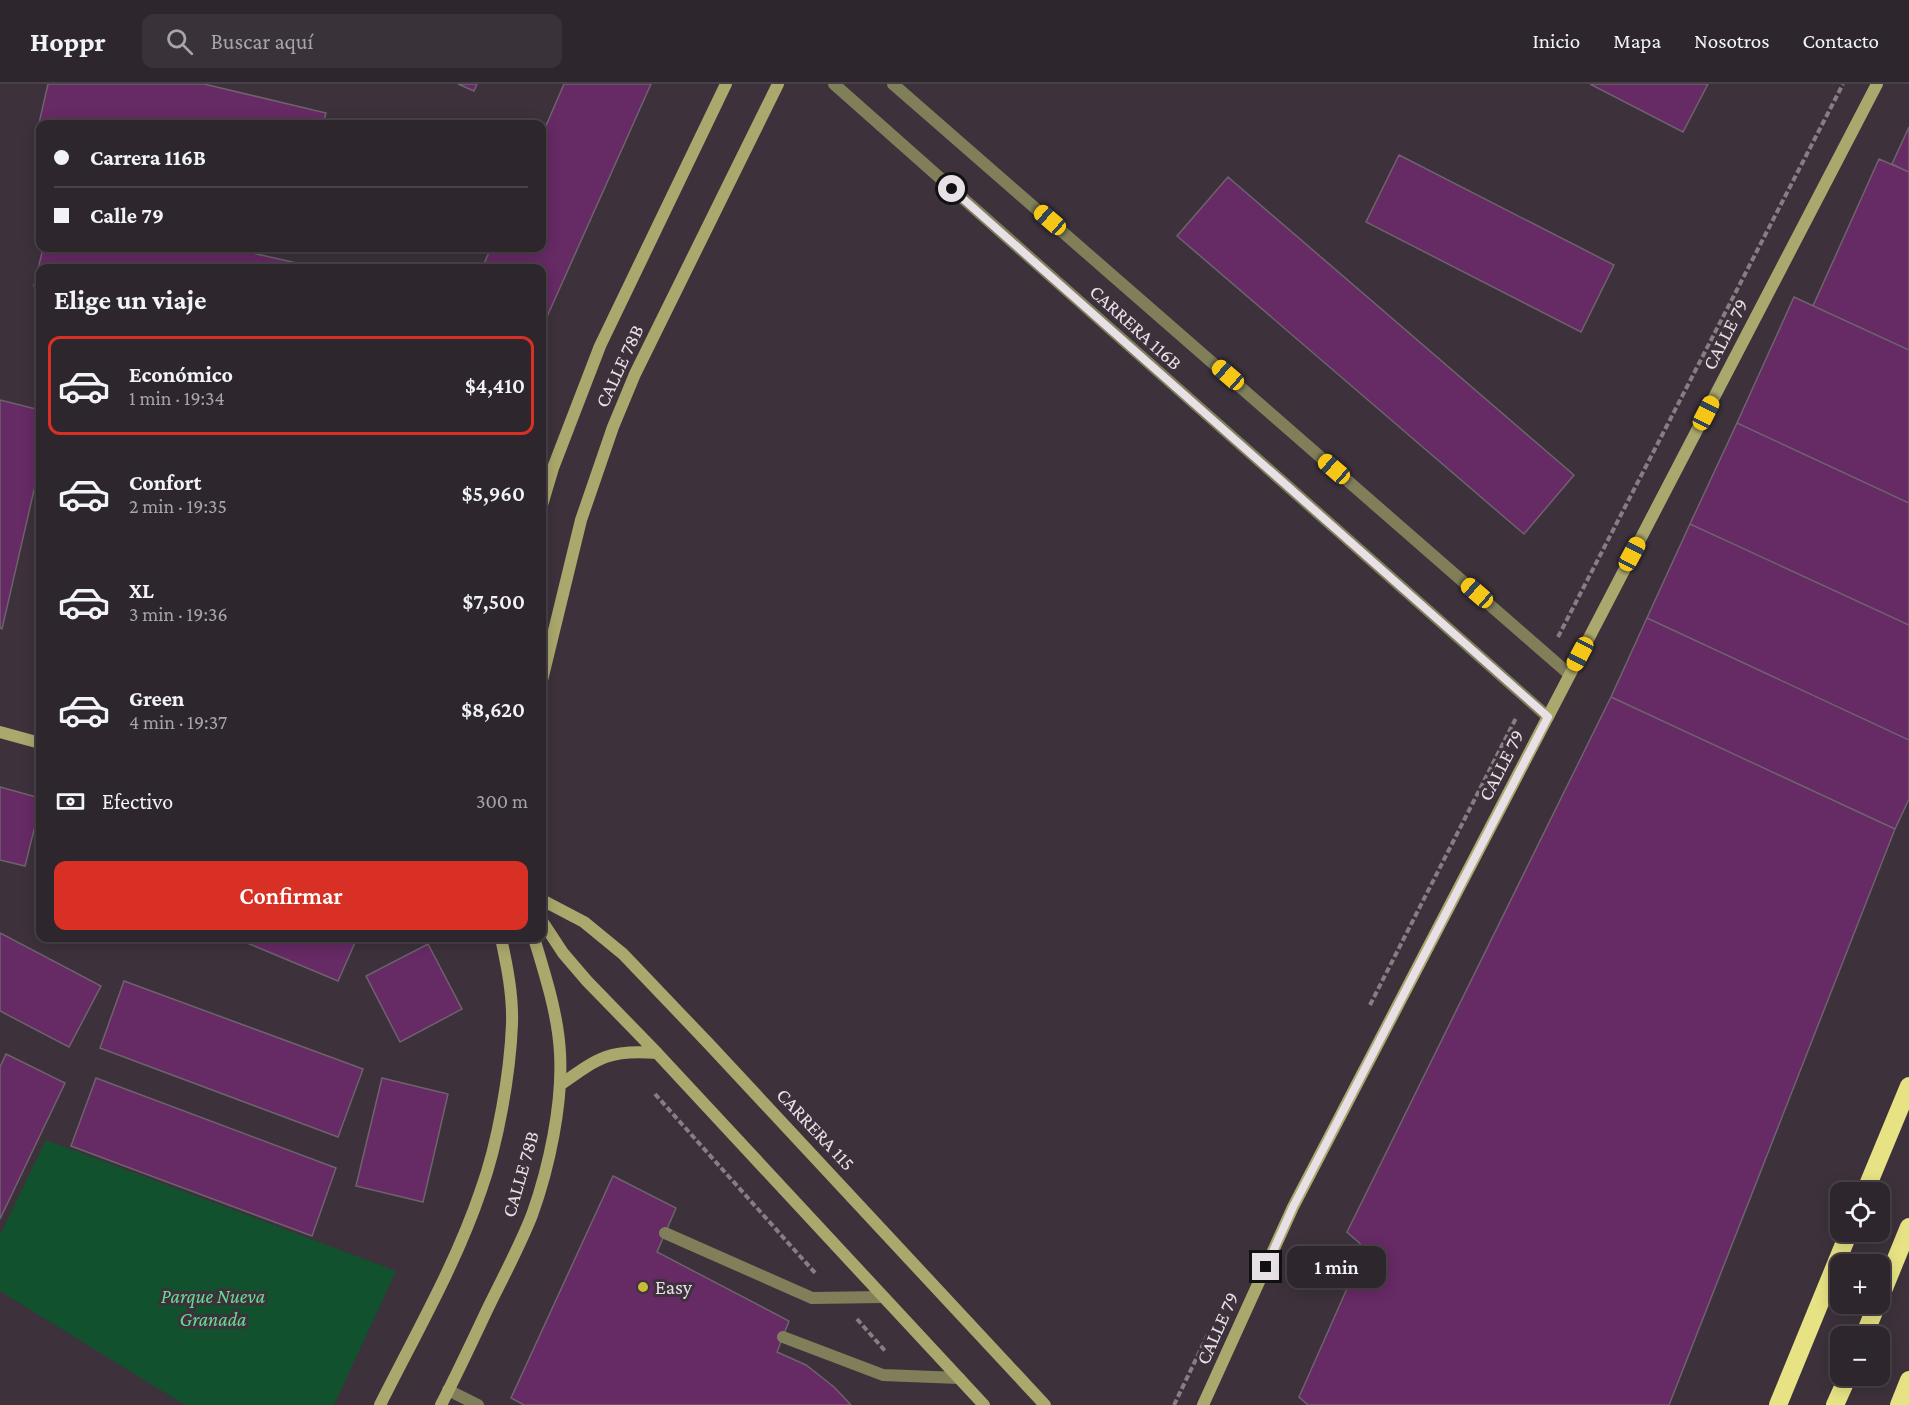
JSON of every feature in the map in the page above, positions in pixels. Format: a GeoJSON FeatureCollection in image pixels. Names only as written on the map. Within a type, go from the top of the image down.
{"type":"FeatureCollection","features":[{"type":"Feature","properties":{"kind":"highway"},"geometry":{"type":"LineString","coordinates":[[1869,1182],[1909,1086]]}},
{"type":"Feature","properties":{"kind":"highway"},"geometry":{"type":"LineString","coordinates":[[1890,1274],[1909,1227]]}},
{"type":"Feature","properties":{"kind":"highway"},"geometry":{"type":"LineString","coordinates":[[1778,1405],[1845,1242]]}},
{"type":"Feature","properties":{"kind":"highway"},"geometry":{"type":"LineString","coordinates":[[1899,1405],[1909,1380]]}},
{"type":"Feature","properties":{"kind":"highway"},"geometry":{"type":"LineString","coordinates":[[1835,1405],[1844,1386]]}},
{"type":"Feature","properties":{"kind":"street","name":"CALLE 78B"},"geometry":{"type":"LineString","coordinates":[[546,493],[600,346],[726,84]]}},
{"type":"Feature","properties":{"kind":"street","name":"CALLE 78B"},"geometry":{"type":"LineString","coordinates":[[546,663],[581,519],[613,427],[635,374],[778,84]]}},
{"type":"Feature","properties":{"kind":"street","name":"CARRERA 116B"},"geometry":{"type":"LineString","coordinates":[[834,84],[1548,717]]}},
{"type":"Feature","properties":{"kind":"street","name":"CARRERA 116B"},"geometry":{"type":"LineString","coordinates":[[893,84],[1569,674]]}},
{"type":"Feature","properties":{"kind":"street","name":"CALLE 79"},"geometry":{"type":"LineString","coordinates":[[1203,1405],[1293,1207],[1877,84]]}},
{"type":"Feature","properties":{"kind":"street"},"geometry":{"type":"LineString","coordinates":[[0,732],[36,742]]}},
{"type":"Feature","properties":{"kind":"street","name":"CARRERA 115"},"geometry":{"type":"LineString","coordinates":[[546,902],[585,922],[623,954],[1045,1405]]}},
{"type":"Feature","properties":{"kind":"street"},"geometry":{"type":"LineString","coordinates":[[546,927],[563,953],[587,981],[657,1053],[984,1405]]}},
{"type":"Feature","properties":{"kind":"street","name":"CALLE 78B"},"geometry":{"type":"LineString","coordinates":[[380,1405],[460,1245],[482,1189],[492,1152],[501,1111],[512,1024],[512,998],[502,942]]}},
{"type":"Feature","properties":{"kind":"street","name":"CALLE 78B"},"geometry":{"type":"LineString","coordinates":[[441,1405],[531,1215],[546,1166],[559,1103],[560,1053],[555,1016],[535,942]]}},
{"type":"Feature","properties":{"kind":"street"},"geometry":{"type":"LineString","coordinates":[[560,1085],[594,1061],[615,1053],[631,1051],[657,1053]]}},
{"type":"Feature","properties":{"kind":"street"},"geometry":{"type":"LineString","coordinates":[[665,1233],[812,1298],[883,1297]]}},
{"type":"Feature","properties":{"kind":"street"},"geometry":{"type":"LineString","coordinates":[[783,1337],[883,1375],[959,1378]]}},
{"type":"Feature","properties":{"kind":"street"},"geometry":{"type":"LineString","coordinates":[[448,1390],[478,1405]]}},
{"type":"Feature","properties":{"kind":"path"},"geometry":{"type":"LineString","coordinates":[[1548,656],[1843,84]]}},
{"type":"Feature","properties":{"kind":"path"},"geometry":{"type":"LineString","coordinates":[[1369,1008],[1526,698]]}},
{"type":"Feature","properties":{"kind":"path"},"geometry":{"type":"LineString","coordinates":[[655,1094],[908,1376]]}},
{"type":"Feature","properties":{"kind":"path"},"geometry":{"type":"LineString","coordinates":[[1174,1405],[1213,1324]]}},
{"type":"Feature","properties":{"kind":"green space","name":"Parque Nueva Granada"},"geometry":{"type":"Polygon","coordinates":[[[46,1140],[396,1271],[334,1405],[185,1405],[0,1291],[0,1235],[46,1140]]]}},
{"type":"Feature","properties":{"kind":"building"},"geometry":{"type":"Polygon","coordinates":[[[48,84],[204,84],[326,113],[324,120],[40,120],[48,84]]]}},
{"type":"Feature","properties":{"kind":"building"},"geometry":{"type":"Polygon","coordinates":[[[458,84],[477,84],[474,91],[458,84]]]}},
{"type":"Feature","properties":{"kind":"building"},"geometry":{"type":"Polygon","coordinates":[[[564,84],[651,84],[546,319],[546,264],[484,264],[489,252],[546,252],[546,126],[564,84]]]}},
{"type":"Feature","properties":{"kind":"building"},"geometry":{"type":"Polygon","coordinates":[[[1590,84],[1708,84],[1683,132],[1590,84]]]}},
{"type":"Feature","properties":{"kind":"building"},"geometry":{"type":"Polygon","coordinates":[[[1909,127],[1909,172],[1892,164],[1909,127]]]}},
{"type":"Feature","properties":{"kind":"building"},"geometry":{"type":"Polygon","coordinates":[[[1399,155],[1614,265],[1581,332],[1366,222],[1399,155]]]}},
{"type":"Feature","properties":{"kind":"building"},"geometry":{"type":"Polygon","coordinates":[[[1879,159],[1909,172],[1909,350],[1813,306],[1879,159]]]}},
{"type":"Feature","properties":{"kind":"building"},"geometry":{"type":"Polygon","coordinates":[[[1228,177],[1574,475],[1524,534],[1177,236],[1228,177]]]}},
{"type":"Feature","properties":{"kind":"building"},"geometry":{"type":"Polygon","coordinates":[[[42,252],[248,252],[301,264],[39,264],[42,252]]]}},
{"type":"Feature","properties":{"kind":"building"},"geometry":{"type":"Polygon","coordinates":[[[1794,297],[1909,350],[1909,503],[1737,423],[1794,297]]]}},
{"type":"Feature","properties":{"kind":"building"},"geometry":{"type":"Polygon","coordinates":[[[0,400],[36,409],[36,481],[2,629],[0,628],[0,400]]]}},
{"type":"Feature","properties":{"kind":"building"},"geometry":{"type":"Polygon","coordinates":[[[1737,423],[1909,503],[1909,625],[1690,524],[1737,423]]]}},
{"type":"Feature","properties":{"kind":"building"},"geometry":{"type":"Polygon","coordinates":[[[1690,524],[1909,625],[1909,740],[1647,618],[1690,524]]]}},
{"type":"Feature","properties":{"kind":"building"},"geometry":{"type":"Polygon","coordinates":[[[1647,618],[1909,740],[1909,799],[1895,829],[1611,697],[1647,618]]]}},
{"type":"Feature","properties":{"kind":"building"},"geometry":{"type":"Polygon","coordinates":[[[1611,697],[1895,829],[1669,1405],[1308,1405],[1299,1397],[1365,1248],[1347,1232],[1611,697]]]}},
{"type":"Feature","properties":{"kind":"building"},"geometry":{"type":"Polygon","coordinates":[[[0,787],[36,797],[36,822],[25,866],[0,860],[0,787]]]}},
{"type":"Feature","properties":{"kind":"building"},"geometry":{"type":"Polygon","coordinates":[[[0,933],[101,986],[69,1047],[0,1011],[0,933]]]}},
{"type":"Feature","properties":{"kind":"building"},"geometry":{"type":"Polygon","coordinates":[[[245,942],[355,942],[338,981],[245,942]]]}},
{"type":"Feature","properties":{"kind":"building"},"geometry":{"type":"Polygon","coordinates":[[[428,944],[462,1009],[400,1042],[366,976],[428,944]]]}},
{"type":"Feature","properties":{"kind":"building"},"geometry":{"type":"Polygon","coordinates":[[[124,981],[363,1069],[338,1137],[100,1048],[124,981]]]}},
{"type":"Feature","properties":{"kind":"building"},"geometry":{"type":"Polygon","coordinates":[[[6,1054],[65,1083],[0,1219],[0,1067],[6,1054]]]}},
{"type":"Feature","properties":{"kind":"building"},"geometry":{"type":"Polygon","coordinates":[[[96,1078],[336,1168],[312,1236],[71,1146],[96,1078]]]}},
{"type":"Feature","properties":{"kind":"building"},"geometry":{"type":"Polygon","coordinates":[[[382,1078],[448,1094],[423,1202],[356,1186],[382,1078]]]}},
{"type":"Feature","properties":{"kind":"building","name":"Easy"},"geometry":{"type":"Polygon","coordinates":[[[613,1176],[676,1208],[657,1252],[789,1321],[777,1352],[806,1365],[834,1387],[851,1405],[524,1405],[511,1398],[613,1176]]]}},
{"type":"Feature","properties":{"kind":"place","name":"Easy"},"geometry":{"type":"Point","coordinates":[643,1287]}},
{"type":"Feature","properties":{"kind":"route"},"geometry":{"type":"LineString","coordinates":[[952,189],[1548,717],[1293,1207],[1266,1267]]}}]}
